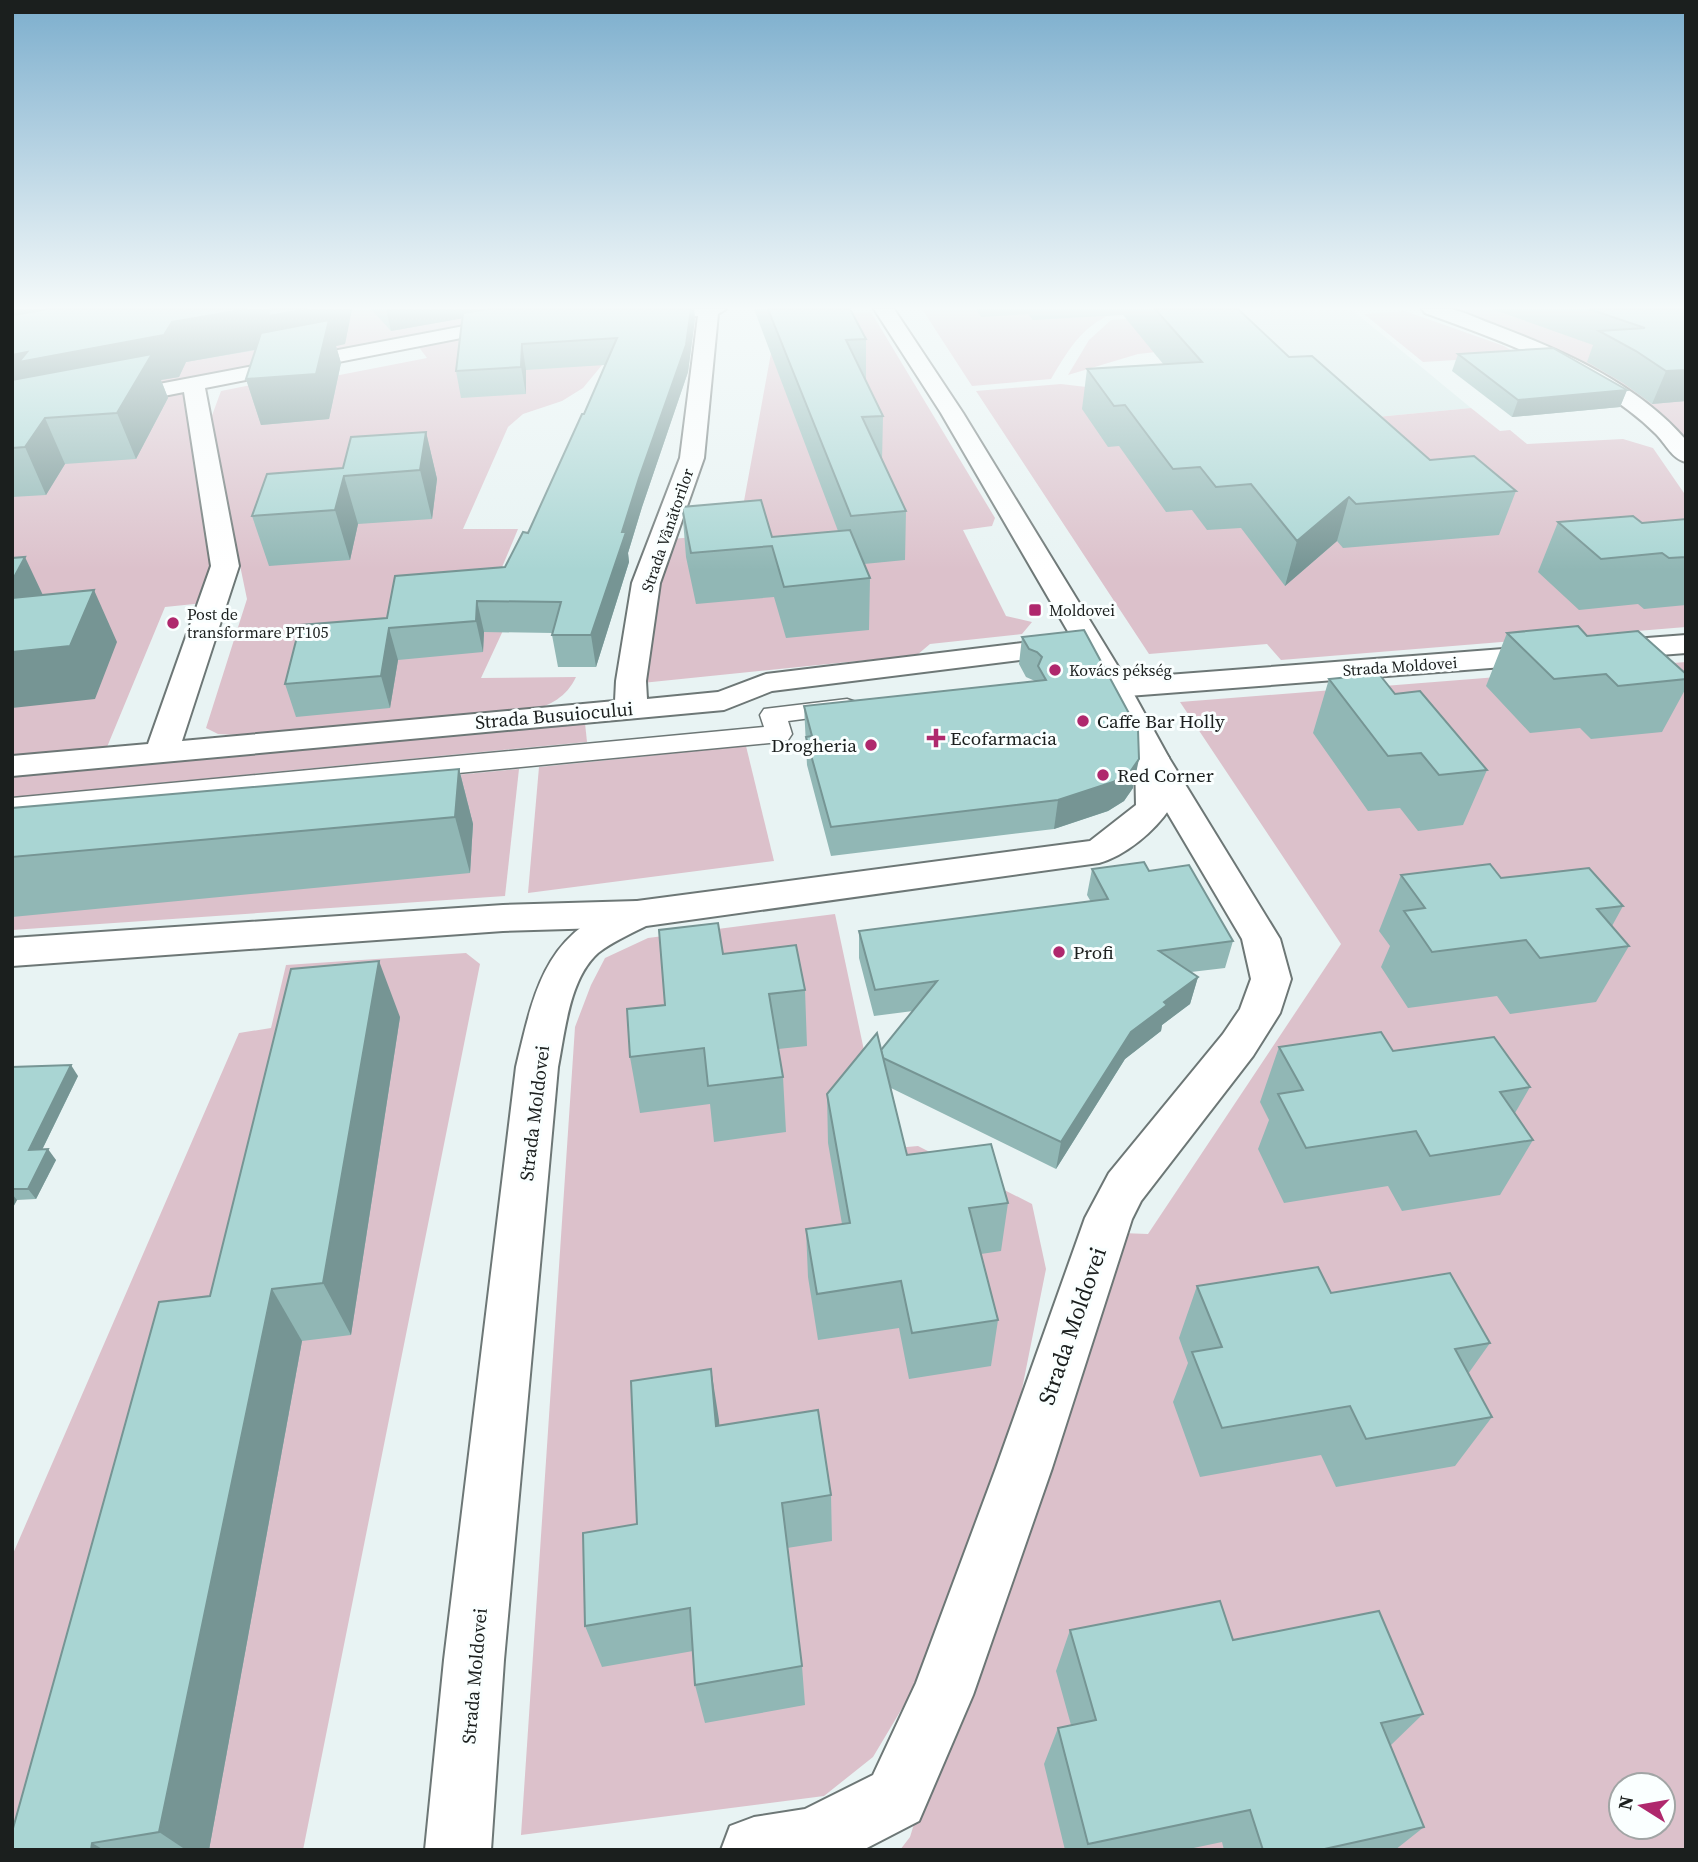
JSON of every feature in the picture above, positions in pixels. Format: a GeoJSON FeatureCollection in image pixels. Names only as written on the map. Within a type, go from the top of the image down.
{"type":"FeatureCollection","features":[{"type":"Feature","properties":{"kind":"street"},"geometry":{"type":"LineString","coordinates":[[12,419],[136,396]]}},
{"type":"Feature","properties":{"kind":"street"},"geometry":{"type":"LineString","coordinates":[[163,751],[225,566],[196,396]]}},
{"type":"Feature","properties":{"kind":"street","name":"Strada Vânătorilor"},"geometry":{"type":"LineString","coordinates":[[631,708],[631,681],[646,583],[692,458],[699,396]]}},
{"type":"Feature","properties":{"kind":"street","name":"Strada Moldovei"},"geometry":{"type":"LineString","coordinates":[[754,1850],[811,1842],[896,1798],[942,1695],[1110,1218],[1125,1187],[1238,1045],[1259,1013],[1271,979],[1261,939],[1099,673],[941,396]]}},
{"type":"Feature","properties":{"kind":"street"},"geometry":{"type":"LineString","coordinates":[[1617,396],[1662,427],[1686,455]]}},
{"type":"Feature","properties":{"kind":"street","name":"Strada Moldovei"},"geometry":{"type":"LineString","coordinates":[[1099,673],[1686,643]]}},
{"type":"Feature","properties":{"kind":"street","name":"Strada Busuiocului"},"geometry":{"type":"LineString","coordinates":[[12,766],[724,701],[766,683],[1099,673]]}},
{"type":"Feature","properties":{"kind":"street"},"geometry":{"type":"LineString","coordinates":[[12,807],[779,734],[773,715],[878,703]]}},
{"type":"Feature","properties":{"kind":"street","name":"Strada Moldovei"},"geometry":{"type":"LineString","coordinates":[[458,1850],[474,1661],[537,1067],[554,999],[565,972],[581,946],[636,914],[1099,850],[1116,841],[1153,807],[1152,758]]}},
{"type":"Feature","properties":{"kind":"street"},"geometry":{"type":"LineString","coordinates":[[12,952],[503,918],[636,914]]}},
{"type":"Feature","properties":{"kind":"shaded area"},"geometry":{"type":"Polygon","coordinates":[[[66,396],[99,396],[12,413],[66,396]]]}},
{"type":"Feature","properties":{"kind":"shaded area"},"geometry":{"type":"Polygon","coordinates":[[[159,396],[186,396],[214,568],[204,603],[165,607],[107,747],[12,756],[12,423],[159,396]]]}},
{"type":"Feature","properties":{"kind":"shaded area"},"geometry":{"type":"Polygon","coordinates":[[[219,396],[570,396],[523,414],[508,427],[463,529],[518,529],[495,584],[514,607],[481,678],[576,677],[568,690],[551,703],[530,712],[237,735],[218,734],[206,728],[247,599],[210,421],[219,396]]]}},
{"type":"Feature","properties":{"kind":"shaded area"},"geometry":{"type":"Polygon","coordinates":[[[763,396],[921,396],[995,518],[992,526],[963,530],[1006,616],[1032,622],[1022,634],[930,644],[917,655],[642,683],[669,539],[738,534],[763,396]]]}},
{"type":"Feature","properties":{"kind":"shaded area"},"geometry":{"type":"Polygon","coordinates":[[[979,396],[1161,396],[1356,419],[1471,408],[1500,431],[1510,430],[1527,444],[1623,439],[1653,448],[1686,496],[1686,627],[1281,660],[1267,644],[1149,654],[979,396]]]}},
{"type":"Feature","properties":{"kind":"shaded area"},"geometry":{"type":"Polygon","coordinates":[[[1288,396],[1456,396],[1471,408],[1356,419],[1288,396]]]}},
{"type":"Feature","properties":{"kind":"shaded area"},"geometry":{"type":"Polygon","coordinates":[[[1631,396],[1686,396],[1686,443],[1631,396]]]}},
{"type":"Feature","properties":{"kind":"shaded area"},"geometry":{"type":"Polygon","coordinates":[[[1686,662],[1686,1850],[900,1850],[910,1837],[1095,1232],[1148,1234],[1341,944],[1180,702],[1686,662]]]}},
{"type":"Feature","properties":{"kind":"shaded area"},"geometry":{"type":"Polygon","coordinates":[[[585,723],[587,742],[12,797],[12,775],[585,723]]]}},
{"type":"Feature","properties":{"kind":"shaded area"},"geometry":{"type":"Polygon","coordinates":[[[746,746],[774,861],[528,893],[539,767],[746,746]]]}},
{"type":"Feature","properties":{"kind":"shaded area"},"geometry":{"type":"Polygon","coordinates":[[[519,769],[505,896],[12,930],[12,818],[519,769]]]}},
{"type":"Feature","properties":{"kind":"shaded area"},"geometry":{"type":"Polygon","coordinates":[[[835,914],[885,1149],[918,1146],[1032,1204],[1046,1269],[1018,1409],[922,1675],[873,1757],[824,1796],[521,1835],[575,1027],[605,958],[648,938],[835,914]]]}},
{"type":"Feature","properties":{"kind":"shaded area"},"geometry":{"type":"Polygon","coordinates":[[[466,953],[480,964],[303,1850],[12,1850],[12,1556],[239,1033],[271,1028],[286,965],[466,953]]]}},
{"type":"Feature","properties":{"kind":"building"},"geometry":{"type":"Polygon","coordinates":[[[12,396],[127,396],[117,413],[45,418],[25,447],[12,448],[12,396]]]}},
{"type":"Feature","properties":{"kind":"building"},"geometry":{"type":"Polygon","coordinates":[[[592,396],[668,396],[639,478],[622,532],[626,532],[591,635],[552,635],[561,602],[477,601],[476,621],[389,628],[381,676],[285,684],[300,625],[387,618],[395,576],[505,567],[523,532],[528,533],[592,396]]]}},
{"type":"Feature","properties":{"kind":"building"},"geometry":{"type":"Polygon","coordinates":[[[803,396],[873,396],[883,416],[862,417],[906,511],[851,516],[803,396]]]}},
{"type":"Feature","properties":{"kind":"building"},"geometry":{"type":"Polygon","coordinates":[[[1107,396],[1357,396],[1430,460],[1474,456],[1516,491],[1356,504],[1349,497],[1297,541],[1251,484],[1216,487],[1200,467],[1173,469],[1125,405],[1114,406],[1107,396]]]}},
{"type":"Feature","properties":{"kind":"building"},"geometry":{"type":"Polygon","coordinates":[[[1513,396],[1563,396],[1518,400],[1513,396]]]}},
{"type":"Feature","properties":{"kind":"building"},"geometry":{"type":"Polygon","coordinates":[[[426,432],[420,470],[344,476],[335,510],[252,516],[267,474],[343,468],[351,437],[426,432]]]}},
{"type":"Feature","properties":{"kind":"building"},"geometry":{"type":"Polygon","coordinates":[[[761,500],[772,537],[850,530],[870,578],[784,587],[772,546],[691,553],[682,507],[761,500]]]}},
{"type":"Feature","properties":{"kind":"building"},"geometry":{"type":"Polygon","coordinates":[[[1633,516],[1642,523],[1686,519],[1686,557],[1669,558],[1662,553],[1601,559],[1558,522],[1633,516]]]}},
{"type":"Feature","properties":{"kind":"building"},"geometry":{"type":"Polygon","coordinates":[[[25,557],[12,581],[12,558],[25,557]]]}},
{"type":"Feature","properties":{"kind":"building"},"geometry":{"type":"Polygon","coordinates":[[[94,590],[70,646],[12,652],[12,598],[94,590]]]}},
{"type":"Feature","properties":{"kind":"building"},"geometry":{"type":"Polygon","coordinates":[[[1578,626],[1587,636],[1638,631],[1686,674],[1686,679],[1618,686],[1606,674],[1554,679],[1507,633],[1578,626]]]}},
{"type":"Feature","properties":{"kind":"building"},"geometry":{"type":"Polygon","coordinates":[[[1084,630],[1138,730],[1139,759],[1130,772],[1113,782],[1058,800],[831,827],[806,737],[812,736],[804,706],[1046,680],[1038,666],[1042,657],[1029,649],[1022,637],[1084,630]]]}},
{"type":"Feature","properties":{"kind":"building"},"geometry":{"type":"Polygon","coordinates":[[[1379,674],[1395,694],[1420,691],[1487,770],[1439,775],[1421,753],[1388,756],[1329,679],[1379,674]]]}},
{"type":"Feature","properties":{"kind":"building"},"geometry":{"type":"Polygon","coordinates":[[[459,769],[455,817],[12,857],[12,808],[459,769]]]}},
{"type":"Feature","properties":{"kind":"building"},"geometry":{"type":"Polygon","coordinates":[[[1144,862],[1149,871],[1189,865],[1233,941],[1159,951],[1198,977],[1164,1002],[1167,1005],[1131,1032],[1061,1142],[883,1058],[881,1050],[937,981],[875,990],[859,931],[1108,899],[1092,869],[1144,862]]]}},
{"type":"Feature","properties":{"kind":"building"},"geometry":{"type":"Polygon","coordinates":[[[1490,864],[1501,878],[1589,868],[1623,906],[1597,909],[1629,946],[1540,958],[1526,940],[1432,952],[1404,911],[1425,908],[1401,875],[1490,864]]]}},
{"type":"Feature","properties":{"kind":"building"},"geometry":{"type":"Polygon","coordinates":[[[718,923],[723,954],[796,945],[805,990],[769,994],[783,1077],[708,1086],[704,1048],[630,1057],[627,1009],[665,1005],[659,930],[718,923]]]}},
{"type":"Feature","properties":{"kind":"building"},"geometry":{"type":"Polygon","coordinates":[[[379,961],[323,1283],[272,1289],[159,1832],[92,1843],[91,1850],[12,1850],[12,1832],[159,1302],[210,1296],[291,969],[379,961]]]}},
{"type":"Feature","properties":{"kind":"building"},"geometry":{"type":"Polygon","coordinates":[[[1381,1032],[1393,1051],[1494,1037],[1530,1087],[1500,1092],[1533,1140],[1430,1156],[1416,1131],[1306,1148],[1278,1094],[1303,1090],[1279,1047],[1381,1032]]]}},
{"type":"Feature","properties":{"kind":"building"},"geometry":{"type":"Polygon","coordinates":[[[877,1033],[907,1155],[991,1144],[1008,1203],[969,1208],[998,1320],[912,1333],[901,1281],[817,1294],[806,1229],[850,1223],[827,1094],[877,1033]]]}},
{"type":"Feature","properties":{"kind":"building"},"geometry":{"type":"Polygon","coordinates":[[[71,1065],[29,1150],[48,1149],[28,1189],[12,1189],[12,1067],[71,1065]]]}},
{"type":"Feature","properties":{"kind":"building"},"geometry":{"type":"Polygon","coordinates":[[[1318,1267],[1331,1293],[1450,1273],[1490,1343],[1455,1349],[1492,1417],[1366,1439],[1350,1406],[1222,1428],[1192,1352],[1222,1347],[1197,1286],[1318,1267]]]}},
{"type":"Feature","properties":{"kind":"building"},"geometry":{"type":"Polygon","coordinates":[[[711,1369],[716,1426],[818,1410],[831,1495],[782,1503],[802,1666],[695,1685],[690,1608],[585,1626],[583,1533],[637,1524],[631,1381],[711,1369]]]}},
{"type":"Feature","properties":{"kind":"building"},"geometry":{"type":"Polygon","coordinates":[[[1220,1601],[1233,1640],[1379,1611],[1423,1714],[1381,1723],[1424,1827],[1320,1850],[1263,1850],[1250,1810],[1088,1844],[1058,1728],[1096,1720],[1070,1630],[1220,1601]]]}},
{"type":"Feature","properties":{"kind":"place","name":"Moldovei"},"geometry":{"type":"Point","coordinates":[1035,610]}},
{"type":"Feature","properties":{"kind":"place","name":"Post de transformare PT105"},"geometry":{"type":"Point","coordinates":[173,623]}},
{"type":"Feature","properties":{"kind":"place","name":"Kovács pékség"},"geometry":{"type":"Point","coordinates":[1055,670]}},
{"type":"Feature","properties":{"kind":"place","name":"Caffe Bar Holly"},"geometry":{"type":"Point","coordinates":[1083,721]}},
{"type":"Feature","properties":{"kind":"place","name":"Ecofarmacia"},"geometry":{"type":"Point","coordinates":[936,738]}},
{"type":"Feature","properties":{"kind":"place","name":"Drogheria"},"geometry":{"type":"Point","coordinates":[871,745]}},
{"type":"Feature","properties":{"kind":"place","name":"Red Corner"},"geometry":{"type":"Point","coordinates":[1103,775]}},
{"type":"Feature","properties":{"kind":"place","name":"Profi"},"geometry":{"type":"Point","coordinates":[1059,952]}}]}
